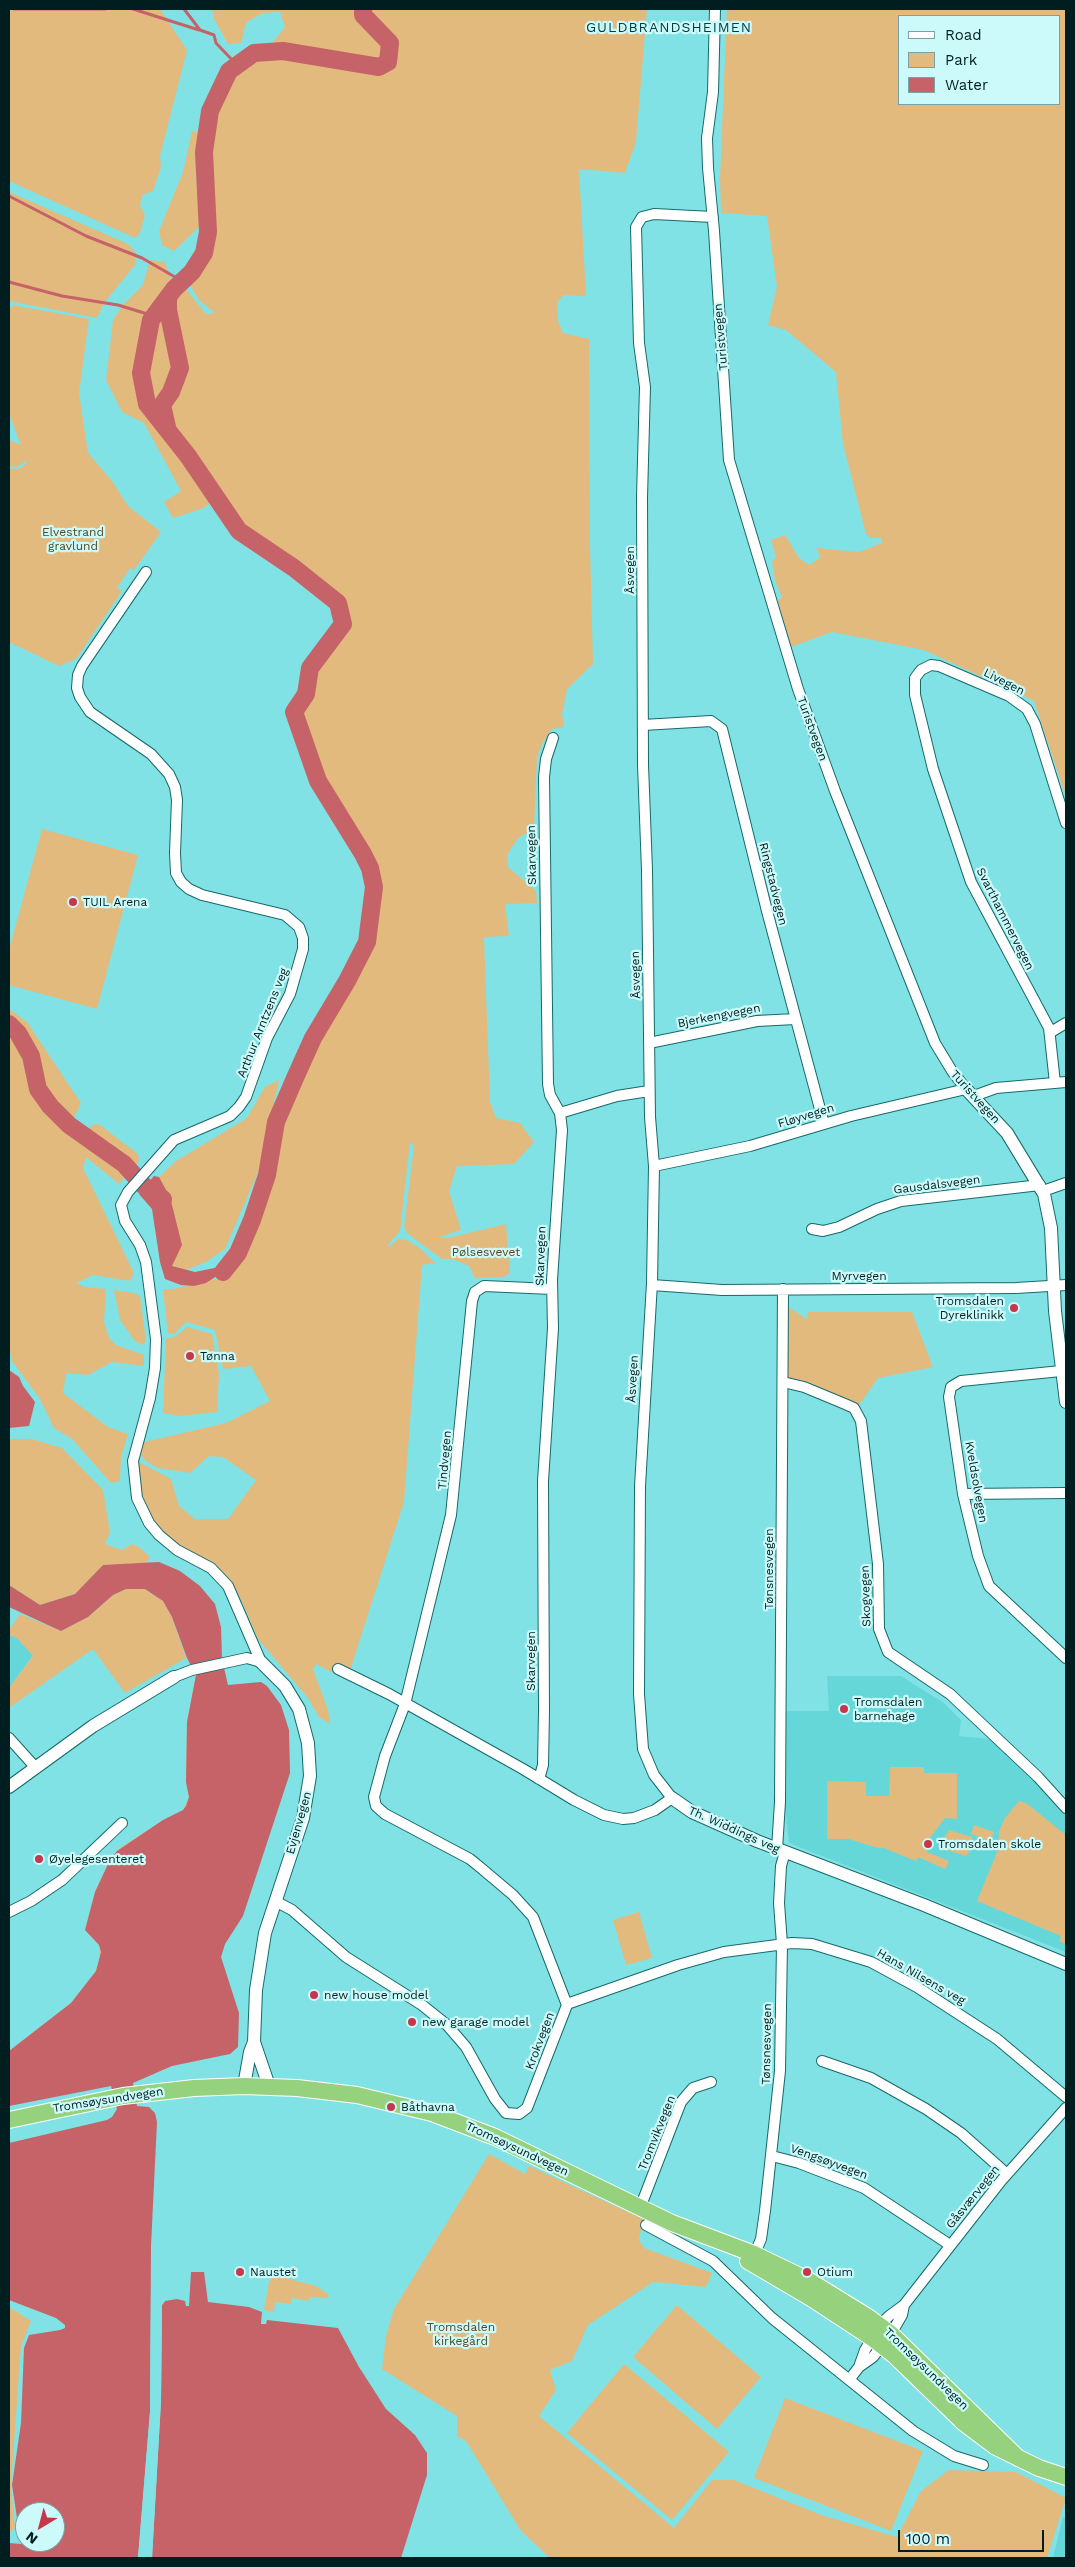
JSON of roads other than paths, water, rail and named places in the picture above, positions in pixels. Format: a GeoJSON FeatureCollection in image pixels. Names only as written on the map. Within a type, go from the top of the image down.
{"type":"FeatureCollection","features":[{"type":"Feature","properties":{"kind":"highway","name":"Tromsøysundvegen"},"geometry":{"type":"LineString","coordinates":[[9,2120],[109,2098],[194,2088],[244,2086],[269,2086],[357,2094],[432,2113],[495,2137],[640,2208],[717,2242],[755,2252],[808,2280],[881,2336],[964,2423],[996,2447],[1066,2477]]}},
{"type":"Feature","properties":{"kind":"street","name":"Turistvegen"},"geometry":{"type":"LineString","coordinates":[[715,9],[713,92],[707,144],[723,360],[727,450],[741,505],[798,689],[873,890],[935,1043],[952,1072],[1007,1133],[1041,1188],[1051,1228],[1053,1286],[1061,1372],[1066,1402]]}},
{"type":"Feature","properties":{"kind":"street","name":"Åsvegen"},"geometry":{"type":"LineString","coordinates":[[672,1798],[650,1768],[641,1736],[638,1642],[640,1505],[652,1285],[654,1166],[649,1091],[643,725],[642,497],[645,387],[639,343],[636,227],[642,217],[654,214],[713,217]]}},
{"type":"Feature","properties":{"kind":"street","name":"Arthur Arntzens veg"},"geometry":{"type":"LineString","coordinates":[[146,572],[82,666],[78,676],[77,688],[80,697],[90,712],[151,754],[169,774],[175,787],[176,800],[176,873],[182,882],[189,889],[202,895],[285,915],[299,927],[303,938],[303,949],[293,986],[267,1038],[246,1096],[239,1107],[224,1119],[174,1140],[152,1163],[122,1202],[122,1209],[140,1245],[146,1262],[156,1339],[150,1398],[133,1461],[137,1498],[149,1523],[159,1535],[177,1550],[211,1568],[228,1586],[261,1662]]}},
{"type":"Feature","properties":{"kind":"street","name":"Livegen"},"geometry":{"type":"LineString","coordinates":[[916,676],[926,666],[939,666],[1009,696],[1027,709],[1035,724],[1066,822]]}},
{"type":"Feature","properties":{"kind":"street","name":"Svarthammervegen"},"geometry":{"type":"LineString","coordinates":[[916,676],[916,701],[926,745],[967,872],[1051,1032],[1055,1083]]}},
{"type":"Feature","properties":{"kind":"street","name":"Ringstadvegen"},"geometry":{"type":"LineString","coordinates":[[643,725],[709,721],[718,724],[722,729],[795,1019],[824,1124]]}},
{"type":"Feature","properties":{"kind":"street","name":"Skarvegen"},"geometry":{"type":"LineString","coordinates":[[539,1779],[543,1765],[544,1711],[542,1496],[553,1328],[552,1289],[562,1130],[560,1113],[550,1095],[548,1084],[544,785],[545,766],[553,738]]}},
{"type":"Feature","properties":{"kind":"street","name":"Bjerkengvegen"},"geometry":{"type":"LineString","coordinates":[[649,1043],[756,1021],[795,1019]]}},
{"type":"Feature","properties":{"kind":"street"},"geometry":{"type":"LineString","coordinates":[[1051,1032],[1066,1023]]}},
{"type":"Feature","properties":{"kind":"street","name":"Fløyvegen"},"geometry":{"type":"LineString","coordinates":[[654,1166],[750,1146],[824,1124],[970,1092],[1066,1082]]}},
{"type":"Feature","properties":{"kind":"street"},"geometry":{"type":"LineString","coordinates":[[560,1113],[617,1096],[649,1091]]}},
{"type":"Feature","properties":{"kind":"street","name":"Gausdalsvegen"},"geometry":{"type":"LineString","coordinates":[[812,1229],[823,1231],[839,1228],[877,1209],[901,1201],[1066,1184]]}},
{"type":"Feature","properties":{"kind":"street","name":"Myrvegen"},"geometry":{"type":"LineString","coordinates":[[652,1285],[722,1290],[1016,1288],[1066,1285]]}},
{"type":"Feature","properties":{"kind":"street","name":"Tindvegen"},"geometry":{"type":"LineString","coordinates":[[405,1704],[453,1502],[472,1300],[475,1292],[484,1286],[552,1289]]}},
{"type":"Feature","properties":{"kind":"street","name":"Tønsnesvegen"},"geometry":{"type":"LineString","coordinates":[[755,2252],[772,2156],[780,2071],[782,1944],[779,1903],[781,1866],[783,1289]]}},
{"type":"Feature","properties":{"kind":"street","name":"Kveldsolvegen"},"geometry":{"type":"LineString","coordinates":[[1061,1372],[970,1380],[952,1385],[949,1397],[963,1494],[978,1556],[989,1586],[1066,1658]]}},
{"type":"Feature","properties":{"kind":"street","name":"Skogvegen"},"geometry":{"type":"LineString","coordinates":[[783,1382],[804,1387],[854,1408],[860,1421],[878,1564],[879,1629],[885,1648],[899,1661],[950,1694],[1038,1777],[1066,1808]]}},
{"type":"Feature","properties":{"kind":"street"},"geometry":{"type":"LineString","coordinates":[[963,1494],[1066,1493]]}},
{"type":"Feature","properties":{"kind":"street"},"geometry":{"type":"LineString","coordinates":[[9,1788],[93,1726],[174,1677],[223,1662],[247,1658],[261,1662]]}},
{"type":"Feature","properties":{"kind":"street","name":"Evjenvegen"},"geometry":{"type":"LineString","coordinates":[[244,2086],[250,2052],[254,2042],[259,1966],[265,1933],[307,1804],[310,1785],[310,1759],[307,1734],[299,1709],[285,1686],[261,1662]]}},
{"type":"Feature","properties":{"kind":"street"},"geometry":{"type":"LineString","coordinates":[[338,1669],[405,1704],[585,1806],[616,1818],[640,1816],[660,1807],[672,1798]]}},
{"type":"Feature","properties":{"kind":"street","name":"Krokvegen"},"geometry":{"type":"LineString","coordinates":[[275,1901],[292,1910],[346,1957],[422,2006],[447,2025],[466,2047],[494,2099],[510,2115],[519,2114],[527,2108],[567,2004],[535,1922],[521,1902],[470,1859],[416,1832],[385,1814],[376,1806],[374,1797],[377,1784],[405,1704]]}},
{"type":"Feature","properties":{"kind":"street"},"geometry":{"type":"LineString","coordinates":[[9,1738],[36,1768]]}},
{"type":"Feature","properties":{"kind":"street","name":"Th. Widdings veg"},"geometry":{"type":"LineString","coordinates":[[672,1798],[692,1812],[781,1851],[924,1905],[1066,1964]]}},
{"type":"Feature","properties":{"kind":"street"},"geometry":{"type":"LineString","coordinates":[[9,1912],[31,1901],[62,1880],[122,1823]]}},
{"type":"Feature","properties":{"kind":"street","name":"Hans Nilsens veg"},"geometry":{"type":"LineString","coordinates":[[567,2004],[704,1957],[728,1951],[804,1943],[828,1948],[870,1962],[896,1974],[997,2039],[1066,2097]]}},
{"type":"Feature","properties":{"kind":"street","name":"Evjenvegen"},"geometry":{"type":"LineString","coordinates":[[254,2042],[269,2086]]}},
{"type":"Feature","properties":{"kind":"street"},"geometry":{"type":"LineString","coordinates":[[822,2061],[871,2078],[926,2109],[961,2133],[1007,2174]]}},
{"type":"Feature","properties":{"kind":"street","name":"Tromvikvegen"},"geometry":{"type":"LineString","coordinates":[[640,2208],[681,2102],[693,2088],[711,2082]]}},
{"type":"Feature","properties":{"kind":"street","name":"Gåsværvegen"},"geometry":{"type":"LineString","coordinates":[[849,2380],[859,2367],[860,2359],[902,2315],[904,2305],[950,2245],[1007,2174],[1066,2108]]}},
{"type":"Feature","properties":{"kind":"street","name":"Vengsøyvegen"},"geometry":{"type":"LineString","coordinates":[[772,2156],[800,2162],[864,2188],[950,2245]]}},
{"type":"Feature","properties":{"kind":"street"},"geometry":{"type":"LineString","coordinates":[[646,2225],[713,2261],[772,2318],[924,2439],[954,2456],[983,2465]]}},
{"type":"Feature","properties":{"kind":"water"},"geometry":{"type":"Polygon","coordinates":[[[154,1176],[159,1177],[170,1197],[182,1245],[172,1266],[195,1272],[219,1267],[238,1253],[223,1272],[206,1283],[194,1286],[181,1285],[165,1279],[160,1262],[152,1209],[139,1194],[154,1176]]]}},
{"type":"Feature","properties":{"kind":"water"},"geometry":{"type":"Polygon","coordinates":[[[9,1370],[19,1377],[35,1402],[29,1426],[9,1428],[9,1370]]]}},
{"type":"Feature","properties":{"kind":"water"},"geometry":{"type":"Polygon","coordinates":[[[159,1562],[180,1571],[200,1586],[215,1604],[221,1627],[222,1659],[228,1685],[261,1682],[267,1686],[281,1705],[289,1730],[290,1773],[243,1916],[225,1944],[221,1957],[239,2013],[238,2047],[230,2054],[172,2066],[133,2083],[137,2106],[149,2107],[155,2113],[157,2122],[151,2246],[150,2412],[138,2558],[9,2558],[9,2543],[15,2543],[15,2552],[65,2552],[65,2502],[15,2502],[15,2505],[12,2485],[21,2423],[24,2348],[29,2335],[60,2330],[65,2328],[65,2325],[56,2318],[9,2300],[9,2143],[107,2120],[112,2117],[117,2109],[111,2086],[9,2106],[9,2051],[71,2003],[96,1971],[101,1952],[99,1945],[85,1930],[95,1892],[109,1862],[117,1851],[163,1820],[183,1810],[189,1797],[186,1782],[187,1722],[196,1675],[187,1658],[172,1617],[163,1601],[145,1589],[126,1589],[113,1595],[88,1617],[61,1631],[9,1607],[9,1585],[40,1605],[75,1594],[103,1565],[159,1562]]]}},
{"type":"Feature","properties":{"kind":"water"},"geometry":{"type":"Polygon","coordinates":[[[191,2272],[204,2272],[208,2302],[249,2307],[262,2312],[261,2324],[266,2324],[267,2320],[338,2328],[359,2367],[386,2409],[415,2435],[427,2453],[427,2475],[401,2558],[152,2558],[161,2401],[162,2305],[165,2301],[177,2299],[185,2301],[186,2306],[189,2306],[191,2272]]]}},
{"type":"Feature","properties":{"kind":"waterway"},"geometry":{"type":"LineString","coordinates":[[14,9],[105,9]]}},
{"type":"Feature","properties":{"kind":"waterway"},"geometry":{"type":"LineString","coordinates":[[133,9],[199,30]]}},
{"type":"Feature","properties":{"kind":"waterway"},"geometry":{"type":"LineString","coordinates":[[184,9],[200,30],[214,35],[216,43],[237,65]]}},
{"type":"Feature","properties":{"kind":"waterway"},"geometry":{"type":"LineString","coordinates":[[223,1272],[238,1253],[252,1220],[267,1175],[276,1122],[295,1078],[313,1038],[347,981],[367,942],[374,887],[370,868],[363,854],[318,781],[294,712],[306,694],[310,668],[343,624],[338,603],[294,568],[239,531],[188,456],[147,404],[141,373],[151,320],[174,289],[192,272],[204,253],[208,232],[204,152],[210,111],[229,71],[254,53],[283,51],[379,67],[388,62],[390,43],[363,15],[363,9]]}},
{"type":"Feature","properties":{"kind":"waterway"},"geometry":{"type":"LineString","coordinates":[[9,196],[86,236],[142,258],[182,281]]}},
{"type":"Feature","properties":{"kind":"waterway"},"geometry":{"type":"LineString","coordinates":[[9,282],[62,296],[118,305],[154,316]]}},
{"type":"Feature","properties":{"kind":"waterway"},"geometry":{"type":"LineString","coordinates":[[167,427],[162,405],[171,392],[180,368],[168,310],[168,297]]}},
{"type":"Feature","properties":{"kind":"waterway"},"geometry":{"type":"LineString","coordinates":[[9,1024],[18,1033],[31,1056],[38,1089],[50,1106],[69,1125],[124,1164],[143,1185],[163,1199]]}},
{"type":"Feature","properties":{"kind":"place","name":"TUIL Arena"},"geometry":{"type":"Point","coordinates":[73,902]}},
{"type":"Feature","properties":{"kind":"place","name":"Tromsdalen Dyreklinikk"},"geometry":{"type":"Point","coordinates":[1014,1308]}},
{"type":"Feature","properties":{"kind":"place","name":"Tønna"},"geometry":{"type":"Point","coordinates":[190,1356]}},
{"type":"Feature","properties":{"kind":"place","name":"Tromsdalen barnehage"},"geometry":{"type":"Point","coordinates":[844,1709]}},
{"type":"Feature","properties":{"kind":"place","name":"Tromsdalen skole"},"geometry":{"type":"Point","coordinates":[928,1844]}},
{"type":"Feature","properties":{"kind":"place","name":"Øyelegesenteret"},"geometry":{"type":"Point","coordinates":[39,1859]}},
{"type":"Feature","properties":{"kind":"place","name":"new house model"},"geometry":{"type":"Point","coordinates":[314,1995]}},
{"type":"Feature","properties":{"kind":"place","name":"new garage model"},"geometry":{"type":"Point","coordinates":[412,2022]}},
{"type":"Feature","properties":{"kind":"place","name":"Båthavna"},"geometry":{"type":"Point","coordinates":[391,2107]}},
{"type":"Feature","properties":{"kind":"place","name":"Naustet"},"geometry":{"type":"Point","coordinates":[240,2272]}},
{"type":"Feature","properties":{"kind":"place","name":"Otium"},"geometry":{"type":"Point","coordinates":[807,2272]}},
{"type":"Feature","properties":{"kind":"district","name":"GULDBRANDSHEIMEN"},"geometry":{"type":"Point","coordinates":[669,28]}},
{"type":"Feature","properties":{"kind":"park label","name":"Elvestrand gravlund"},"geometry":{"type":"Point","coordinates":[73,539]}},
{"type":"Feature","properties":{"kind":"park label","name":"Pølsesvevet"},"geometry":{"type":"Point","coordinates":[486,1252]}},
{"type":"Feature","properties":{"kind":"park label","name":"Tromsdalen kirkegård"},"geometry":{"type":"Point","coordinates":[461,2334]}}]}
